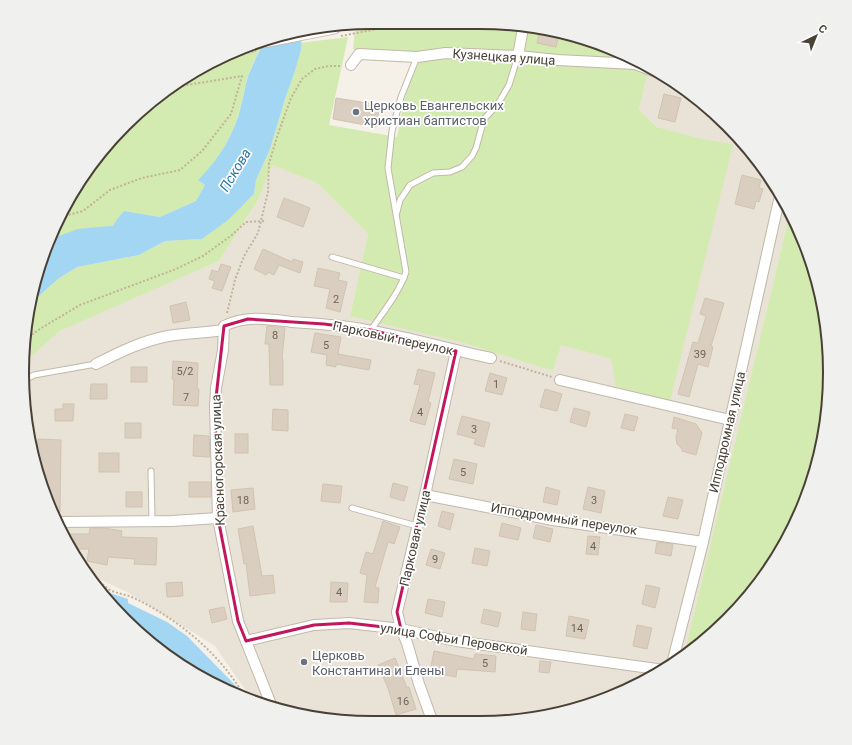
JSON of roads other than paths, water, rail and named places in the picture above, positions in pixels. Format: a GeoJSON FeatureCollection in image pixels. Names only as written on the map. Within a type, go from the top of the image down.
{"type":"FeatureCollection","features":[{"type":"Feature","properties":{"kind":"street"},"geometry":{"type":"LineString","coordinates":[[518,56],[522,32]]}},
{"type":"Feature","properties":{"kind":"street","name":"Кузнецкая улица"},"geometry":{"type":"LineString","coordinates":[[351,65],[358,54],[416,58],[446,53],[628,63]]}},
{"type":"Feature","properties":{"kind":"street","name":"Ипподромная улица"},"geometry":{"type":"LineString","coordinates":[[674,655],[703,542],[778,203]]}},
{"type":"Feature","properties":{"kind":"street","name":"Парковый переулок"},"geometry":{"type":"LineString","coordinates":[[96,364],[138,344],[168,336],[206,333],[224,328],[234,321],[267,318],[371,330],[491,358]]}},
{"type":"Feature","properties":{"kind":"street","name":"Красногорская улица"},"geometry":{"type":"LineString","coordinates":[[224,328],[223,350],[216,388],[215,407],[218,518],[238,621],[269,700]]}},
{"type":"Feature","properties":{"kind":"street","name":"Парковая улица"},"geometry":{"type":"LineString","coordinates":[[430,716],[407,643],[401,630],[397,612],[425,495],[456,351]]}},
{"type":"Feature","properties":{"kind":"street"},"geometry":{"type":"LineString","coordinates":[[560,380],[730,420]]}},
{"type":"Feature","properties":{"kind":"street","name":"Ипподромный переулок"},"geometry":{"type":"LineString","coordinates":[[425,495],[553,520],[703,542]]}},
{"type":"Feature","properties":{"kind":"street"},"geometry":{"type":"LineString","coordinates":[[63,522],[218,518]]}},
{"type":"Feature","properties":{"kind":"street","name":"улица Софьи Перовской"},"geometry":{"type":"LineString","coordinates":[[246,641],[314,625],[349,623],[401,630],[456,641],[653,669]]}},
{"type":"Feature","properties":{"kind":"lane"},"geometry":{"type":"LineString","coordinates":[[396,215],[400,200],[410,185],[433,173],[450,172],[462,167],[472,156],[476,148],[484,119],[498,104],[509,84],[518,56]]}},
{"type":"Feature","properties":{"kind":"lane"},"geometry":{"type":"LineString","coordinates":[[371,330],[388,305],[406,272],[388,168],[392,132],[401,97],[416,58]]}},
{"type":"Feature","properties":{"kind":"lane"},"geometry":{"type":"LineString","coordinates":[[332,257],[404,278]]}},
{"type":"Feature","properties":{"kind":"lane"},"geometry":{"type":"LineString","coordinates":[[29,378],[34,375],[96,364]]}},
{"type":"Feature","properties":{"kind":"lane"},"geometry":{"type":"LineString","coordinates":[[151,471],[152,520]]}},
{"type":"Feature","properties":{"kind":"lane"},"geometry":{"type":"LineString","coordinates":[[352,508],[417,526]]}},
{"type":"Feature","properties":{"kind":"water","name":"Пскова"},"geometry":{"type":"Polygon","coordinates":[[[302,37],[301,50],[295,71],[270,149],[256,180],[254,194],[228,220],[202,239],[165,241],[139,255],[77,267],[58,279],[38,296],[47,262],[57,237],[78,229],[113,226],[124,211],[160,217],[196,201],[205,185],[198,180],[213,164],[230,137],[238,117],[248,76],[261,48],[302,37]]]}},
{"type":"Feature","properties":{"kind":"water"},"geometry":{"type":"Polygon","coordinates":[[[109,593],[128,599],[128,603],[167,622],[187,636],[237,688],[201,670],[163,645],[146,631],[109,593]]]}},
{"type":"Feature","properties":{"kind":"place","name":"Церковь Евангельских христиан баптистов"},"geometry":{"type":"Point","coordinates":[356,112]}},
{"type":"Feature","properties":{"kind":"place","name":"Церковь Константина и Елены"},"geometry":{"type":"Point","coordinates":[304,662]}}]}
